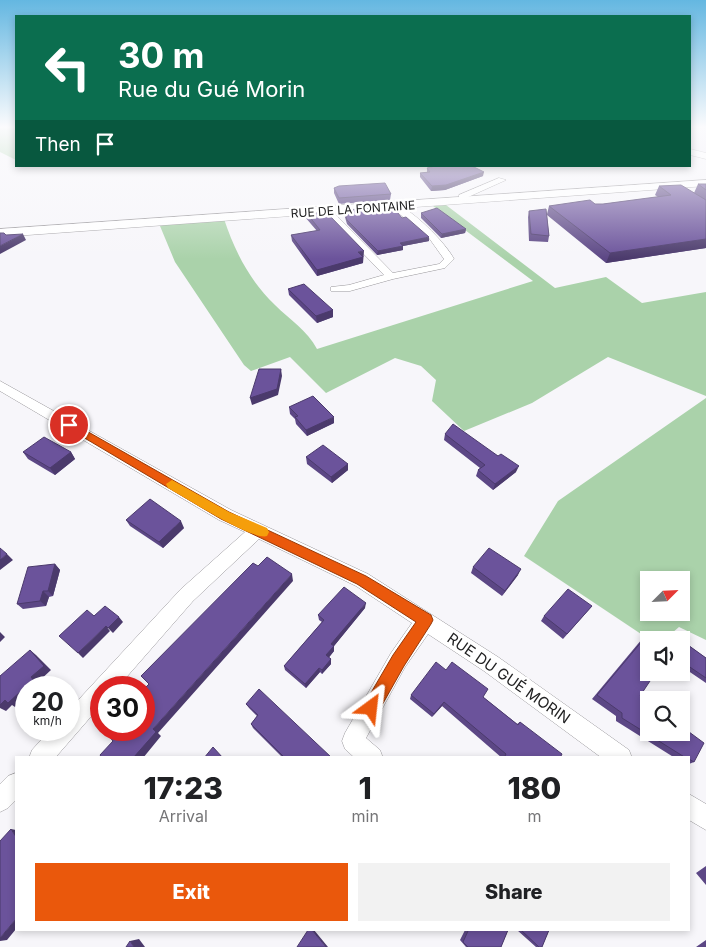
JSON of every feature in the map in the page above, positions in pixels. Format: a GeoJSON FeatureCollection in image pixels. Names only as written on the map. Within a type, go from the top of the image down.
{"type":"FeatureCollection","features":[{"type":"Feature","properties":{"kind":"street"},"geometry":{"type":"LineString","coordinates":[[463,200],[462,197],[502,180]]}},
{"type":"Feature","properties":{"kind":"street","name":"RUE DE LA FONTAINE"},"geometry":{"type":"LineString","coordinates":[[0,234],[706,183]]}},
{"type":"Feature","properties":{"kind":"street"},"geometry":{"type":"LineString","coordinates":[[673,186],[683,193]]}},
{"type":"Feature","properties":{"kind":"street"},"geometry":{"type":"LineString","coordinates":[[335,289],[350,288],[391,276],[442,266],[449,260],[447,252],[430,235],[394,206]]}},
{"type":"Feature","properties":{"kind":"street"},"geometry":{"type":"LineString","coordinates":[[327,211],[391,276]]}},
{"type":"Feature","properties":{"kind":"street","name":"RUE DU GUÉ MORIN"},"geometry":{"type":"LineString","coordinates":[[0,385],[225,515],[362,580],[426,620],[618,756]]}},
{"type":"Feature","properties":{"kind":"street"},"geometry":{"type":"LineString","coordinates":[[114,676],[187,595],[258,530]]}},
{"type":"Feature","properties":{"kind":"street"},"geometry":{"type":"LineString","coordinates":[[370,756],[353,741],[398,660],[426,620]]}},
{"type":"Feature","properties":{"kind":"street"},"geometry":{"type":"LineString","coordinates":[[80,714],[90,702]]}},
{"type":"Feature","properties":{"kind":"street"},"geometry":{"type":"LineString","coordinates":[[42,756],[55,741]]}},
{"type":"Feature","properties":{"kind":"street"},"geometry":{"type":"LineString","coordinates":[[0,800],[15,785]]}},
{"type":"Feature","properties":{"kind":"street"},"geometry":{"type":"LineString","coordinates":[[690,807],[706,818]]}},
{"type":"Feature","properties":{"kind":"green space"},"geometry":{"type":"Polygon","coordinates":[[[446,205],[555,288],[606,277],[642,303],[706,292],[706,396],[608,357],[532,403],[464,431],[432,401],[436,380],[421,366],[395,358],[326,393],[290,357],[251,371],[244,365],[175,262],[160,226],[224,219],[238,254],[258,286],[308,336],[317,349],[533,281],[433,206],[446,205]]]}},
{"type":"Feature","properties":{"kind":"green space"},"geometry":{"type":"Polygon","coordinates":[[[706,398],[706,640],[679,627],[674,631],[640,631],[640,633],[524,556],[558,501],[706,398]]]}},
{"type":"Feature","properties":{"kind":"building"},"geometry":{"type":"Polygon","coordinates":[[[429,170],[480,170],[484,172],[446,185],[432,186],[420,173],[430,172],[429,170]]]}},
{"type":"Feature","properties":{"kind":"building"},"geometry":{"type":"Polygon","coordinates":[[[385,183],[391,194],[339,198],[334,188],[339,186],[385,183]]]}},
{"type":"Feature","properties":{"kind":"building"},"geometry":{"type":"Polygon","coordinates":[[[698,184],[706,184],[706,190],[698,184]]]}},
{"type":"Feature","properties":{"kind":"building"},"geometry":{"type":"Polygon","coordinates":[[[681,185],[706,200],[706,239],[610,253],[549,206],[590,200],[595,204],[603,204],[671,195],[659,186],[681,185]]]}},
{"type":"Feature","properties":{"kind":"building"},"geometry":{"type":"Polygon","coordinates":[[[393,207],[402,218],[406,217],[429,237],[400,243],[403,246],[378,251],[347,220],[344,210],[393,207]]]}},
{"type":"Feature","properties":{"kind":"building"},"geometry":{"type":"Polygon","coordinates":[[[437,208],[466,229],[442,234],[421,213],[437,208]]]}},
{"type":"Feature","properties":{"kind":"building"},"geometry":{"type":"Polygon","coordinates":[[[546,209],[549,236],[531,234],[529,211],[546,209]]]}},
{"type":"Feature","properties":{"kind":"building"},"geometry":{"type":"Polygon","coordinates":[[[305,211],[329,215],[364,251],[358,252],[363,257],[317,270],[291,235],[320,230],[305,211]]]}},
{"type":"Feature","properties":{"kind":"building"},"geometry":{"type":"Polygon","coordinates":[[[0,233],[6,235],[23,234],[0,246],[0,233]]]}},
{"type":"Feature","properties":{"kind":"building"},"geometry":{"type":"Polygon","coordinates":[[[304,284],[333,310],[316,316],[288,289],[304,284]]]}},
{"type":"Feature","properties":{"kind":"building"},"geometry":{"type":"Polygon","coordinates":[[[259,369],[281,369],[277,389],[250,398],[259,369]]]}},
{"type":"Feature","properties":{"kind":"building"},"geometry":{"type":"Polygon","coordinates":[[[313,396],[334,417],[306,430],[295,417],[298,416],[289,407],[313,396]]]}},
{"type":"Feature","properties":{"kind":"building"},"geometry":{"type":"Polygon","coordinates":[[[453,424],[498,456],[501,454],[519,466],[495,484],[478,470],[485,465],[445,434],[453,424]]]}},
{"type":"Feature","properties":{"kind":"building"},"geometry":{"type":"Polygon","coordinates":[[[44,437],[71,452],[50,468],[23,452],[44,437]]]}},
{"type":"Feature","properties":{"kind":"building"},"geometry":{"type":"Polygon","coordinates":[[[323,445],[348,464],[331,477],[306,457],[323,445]]]}},
{"type":"Feature","properties":{"kind":"building"},"geometry":{"type":"Polygon","coordinates":[[[150,499],[181,521],[159,542],[126,520],[150,499]]]}},
{"type":"Feature","properties":{"kind":"building"},"geometry":{"type":"Polygon","coordinates":[[[0,548],[7,554],[0,560],[0,548]]]}},
{"type":"Feature","properties":{"kind":"building"},"geometry":{"type":"Polygon","coordinates":[[[489,548],[521,569],[505,591],[473,567],[489,548]]]}},
{"type":"Feature","properties":{"kind":"building"},"geometry":{"type":"Polygon","coordinates":[[[267,557],[292,574],[155,727],[155,676],[141,676],[253,563],[258,566],[267,557]]]}},
{"type":"Feature","properties":{"kind":"building"},"geometry":{"type":"Polygon","coordinates":[[[55,564],[48,591],[43,591],[40,601],[17,604],[28,567],[55,564]]]}},
{"type":"Feature","properties":{"kind":"building"},"geometry":{"type":"Polygon","coordinates":[[[344,587],[366,603],[331,644],[334,646],[326,655],[331,659],[322,670],[319,668],[305,684],[284,666],[324,620],[318,615],[344,587]]]}},
{"type":"Feature","properties":{"kind":"building"},"geometry":{"type":"Polygon","coordinates":[[[568,589],[592,606],[567,634],[544,616],[568,589]]]}},
{"type":"Feature","properties":{"kind":"building"},"geometry":{"type":"Polygon","coordinates":[[[105,606],[119,617],[108,628],[106,626],[78,653],[59,636],[87,610],[94,616],[105,606]]]}},
{"type":"Feature","properties":{"kind":"building"},"geometry":{"type":"Polygon","coordinates":[[[640,644],[640,681],[650,681],[643,691],[640,691],[640,729],[622,718],[622,713],[597,695],[640,644]]]}},
{"type":"Feature","properties":{"kind":"building"},"geometry":{"type":"Polygon","coordinates":[[[690,646],[706,658],[706,678],[690,667],[690,646]]]}},
{"type":"Feature","properties":{"kind":"building"},"geometry":{"type":"Polygon","coordinates":[[[30,650],[44,666],[32,676],[15,676],[15,697],[8,703],[5,700],[0,705],[0,676],[30,650]]]}},
{"type":"Feature","properties":{"kind":"building"},"geometry":{"type":"Polygon","coordinates":[[[436,662],[446,670],[452,662],[488,689],[483,697],[518,725],[520,722],[562,754],[561,756],[505,756],[506,754],[444,702],[434,714],[411,695],[436,662]]]}},
{"type":"Feature","properties":{"kind":"building"},"geometry":{"type":"Polygon","coordinates":[[[259,689],[330,756],[283,756],[251,724],[258,715],[246,704],[259,689]]]}},
{"type":"Feature","properties":{"kind":"building"},"geometry":{"type":"Polygon","coordinates":[[[690,733],[704,743],[694,762],[690,760],[690,756],[683,756],[659,741],[690,741],[690,733]]]}},
{"type":"Feature","properties":{"kind":"building"},"geometry":{"type":"Polygon","coordinates":[[[113,741],[148,741],[135,756],[100,755],[113,741]]]}},
{"type":"Feature","properties":{"kind":"building"},"geometry":{"type":"Polygon","coordinates":[[[213,747],[221,756],[206,756],[213,747]]]}},
{"type":"Feature","properties":{"kind":"building"},"geometry":{"type":"Polygon","coordinates":[[[11,829],[15,835],[15,920],[0,938],[0,841],[11,829]]]}},
{"type":"Feature","properties":{"kind":"building"},"geometry":{"type":"Polygon","coordinates":[[[307,931],[313,931],[326,947],[297,947],[307,931]]]}},
{"type":"Feature","properties":{"kind":"building"},"geometry":{"type":"Polygon","coordinates":[[[468,931],[508,931],[501,947],[468,947],[463,942],[468,931]]]}},
{"type":"Feature","properties":{"kind":"building"},"geometry":{"type":"Polygon","coordinates":[[[522,931],[549,931],[542,947],[539,947],[522,931]]]}},
{"type":"Feature","properties":{"kind":"building"},"geometry":{"type":"Polygon","coordinates":[[[130,941],[134,947],[126,947],[130,941]]]}},
{"type":"Feature","properties":{"kind":"slow traffic"},"geometry":{"type":"LineString","coordinates":[[172,484],[225,515],[262,532]]}},
{"type":"Feature","properties":{"kind":"route"},"geometry":{"type":"LineString","coordinates":[[69,425],[225,515],[362,580],[426,620],[398,660],[371,708]]}}]}
